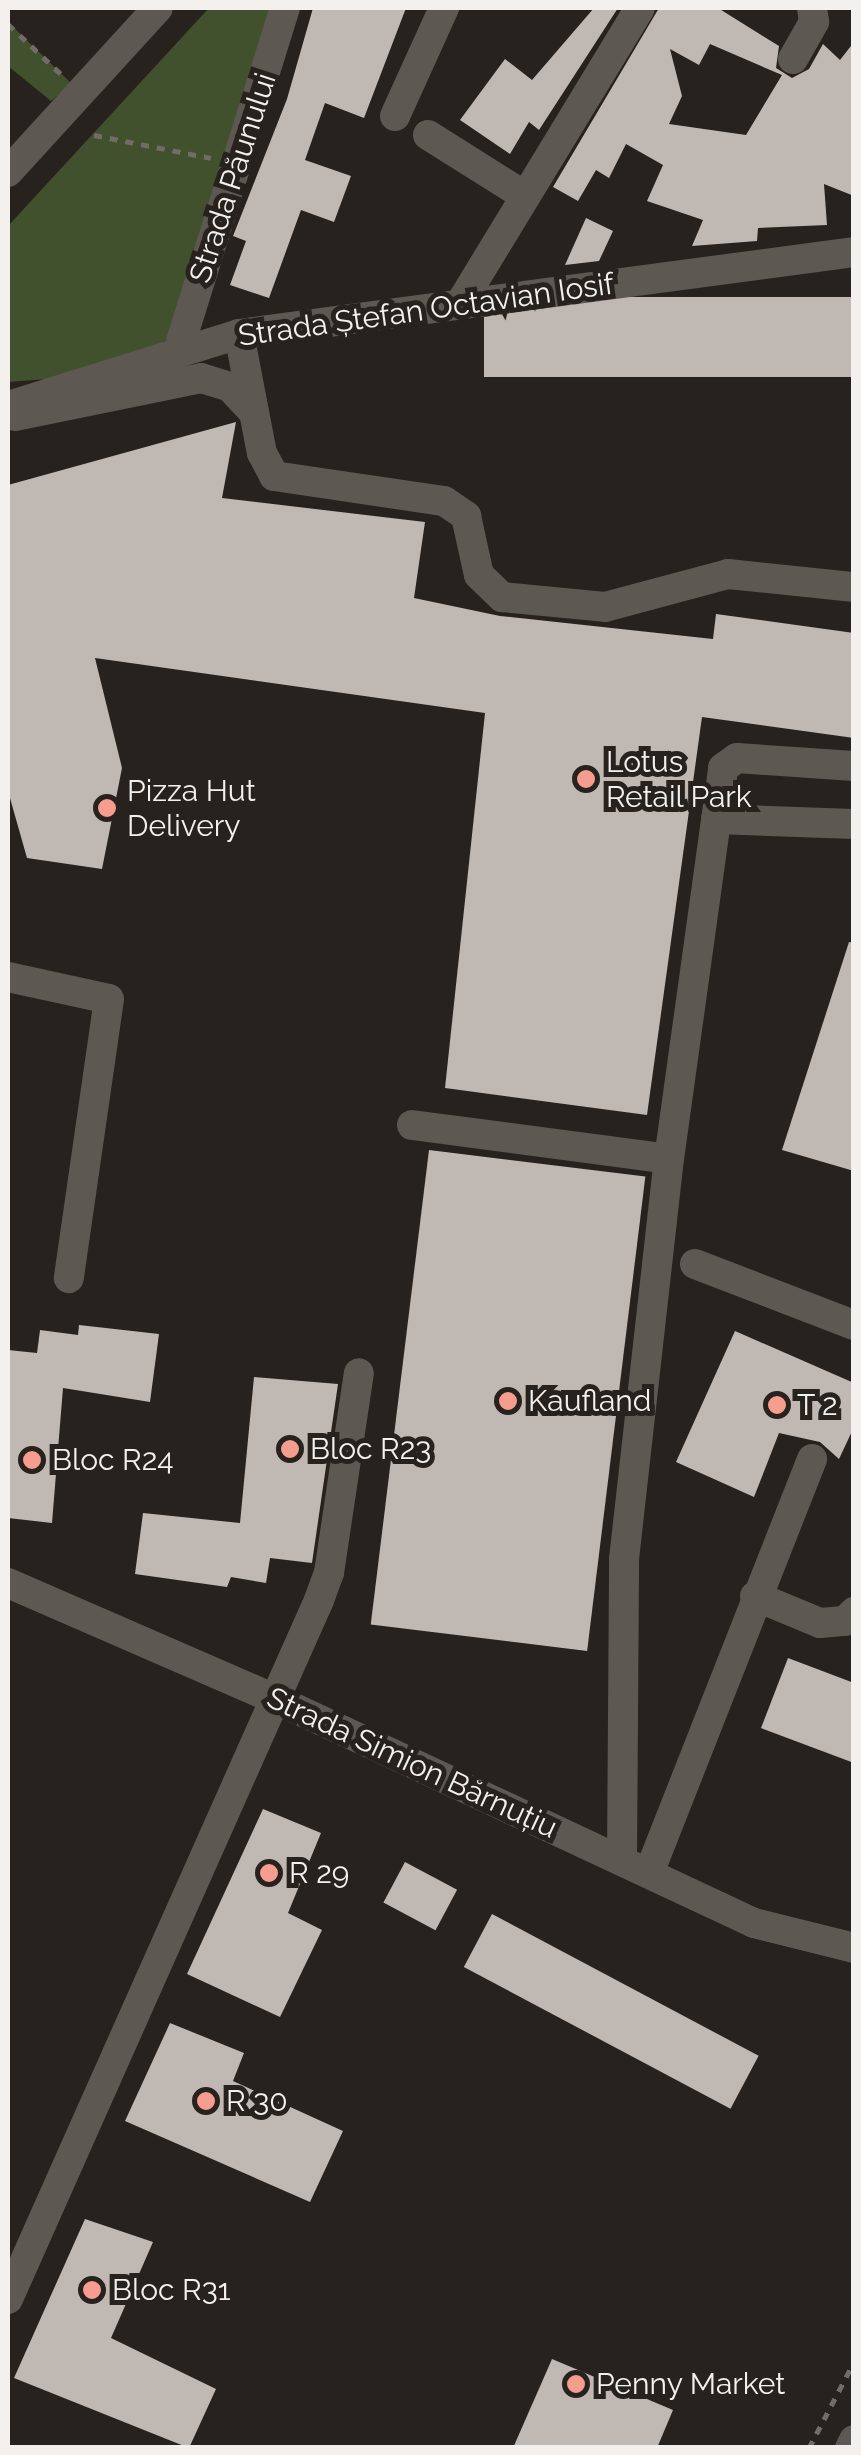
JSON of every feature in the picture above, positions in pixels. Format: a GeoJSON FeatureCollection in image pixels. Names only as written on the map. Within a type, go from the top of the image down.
{"type":"FeatureCollection","features":[{"type":"Feature","properties":{"kind":"street"},"geometry":{"type":"LineString","coordinates":[[8,172],[158,8]]}},
{"type":"Feature","properties":{"kind":"street","name":"Strada Păunului"},"geometry":{"type":"LineString","coordinates":[[179,348],[286,8]]}},
{"type":"Feature","properties":{"kind":"street"},"geometry":{"type":"LineString","coordinates":[[395,116],[444,8]]}},
{"type":"Feature","properties":{"kind":"street"},"geometry":{"type":"LineString","coordinates":[[460,304],[640,8]]}},
{"type":"Feature","properties":{"kind":"street"},"geometry":{"type":"LineString","coordinates":[[793,59],[814,22],[812,8]]}},
{"type":"Feature","properties":{"kind":"street"},"geometry":{"type":"LineString","coordinates":[[428,135],[525,196]]}},
{"type":"Feature","properties":{"kind":"street","name":"Strada Ștefan Octavian Iosif"},"geometry":{"type":"LineString","coordinates":[[8,406],[179,348],[239,334],[854,252]]}},
{"type":"Feature","properties":{"kind":"street"},"geometry":{"type":"LineString","coordinates":[[239,334],[254,413],[274,476],[457,508],[466,516],[479,575],[502,597],[605,608],[728,574],[854,587]]}},
{"type":"Feature","properties":{"kind":"street"},"geometry":{"type":"LineString","coordinates":[[8,416],[201,378],[230,387],[254,413]]}},
{"type":"Feature","properties":{"kind":"street"},"geometry":{"type":"LineString","coordinates":[[636,1867],[624,1559],[669,1159],[723,768],[737,758],[854,766]]}},
{"type":"Feature","properties":{"kind":"street"},"geometry":{"type":"LineString","coordinates":[[716,819],[854,824]]}},
{"type":"Feature","properties":{"kind":"street"},"geometry":{"type":"LineString","coordinates":[[8,977],[109,998],[69,1278]]}},
{"type":"Feature","properties":{"kind":"street"},"geometry":{"type":"LineString","coordinates":[[8,994],[79,994]]}},
{"type":"Feature","properties":{"kind":"street"},"geometry":{"type":"LineString","coordinates":[[412,1125],[669,1159]]}},
{"type":"Feature","properties":{"kind":"street"},"geometry":{"type":"LineString","coordinates":[[695,1264],[854,1325]]}},
{"type":"Feature","properties":{"kind":"street"},"geometry":{"type":"LineString","coordinates":[[8,2299],[329,1573],[359,1373]]}},
{"type":"Feature","properties":{"kind":"street"},"geometry":{"type":"LineString","coordinates":[[636,1867],[812,1459]]}},
{"type":"Feature","properties":{"kind":"street","name":"Strada Simion Bărnuțiu"},"geometry":{"type":"LineString","coordinates":[[8,1583],[273,1698],[754,1923],[817,1941],[854,1945]]}},
{"type":"Feature","properties":{"kind":"street"},"geometry":{"type":"LineString","coordinates":[[755,1596],[820,1623],[846,1620],[854,1612]]}},
{"type":"Feature","properties":{"kind":"street"},"geometry":{"type":"LineString","coordinates":[[850,2448],[854,2440]]}},
{"type":"Feature","properties":{"kind":"path"},"geometry":{"type":"LineString","coordinates":[[8,24],[82,93]]}},
{"type":"Feature","properties":{"kind":"path"},"geometry":{"type":"LineString","coordinates":[[94,135],[240,164]]}},
{"type":"Feature","properties":{"kind":"path"},"geometry":{"type":"LineString","coordinates":[[810,2448],[854,2362]]}},
{"type":"Feature","properties":{"kind":"green space"},"geometry":{"type":"Polygon","coordinates":[[[209,8],[285,8],[188,318],[158,348],[48,379],[8,382],[8,226],[209,8]]]}},
{"type":"Feature","properties":{"kind":"green space"},"geometry":{"type":"Polygon","coordinates":[[[8,22],[72,84],[51,101],[8,66],[8,22]]]}},
{"type":"Feature","properties":{"kind":"building"},"geometry":{"type":"Polygon","coordinates":[[[313,8],[406,8],[364,118],[325,103],[305,160],[351,176],[334,222],[301,210],[269,298],[230,285],[246,241],[233,236],[287,99],[313,8]]]}},
{"type":"Feature","properties":{"kind":"building"},"geometry":{"type":"Polygon","coordinates":[[[594,8],[618,8],[539,130],[529,122],[510,154],[460,120],[505,59],[532,80],[594,8]]]}},
{"type":"Feature","properties":{"kind":"building"},"geometry":{"type":"Polygon","coordinates":[[[659,8],[718,8],[779,46],[776,68],[792,78],[809,69],[823,44],[840,60],[854,42],[854,196],[824,184],[827,225],[758,228],[757,241],[692,246],[703,220],[647,201],[663,165],[626,144],[609,178],[596,170],[578,201],[553,187],[659,8]],[[710,44],[699,65],[670,49],[682,96],[669,124],[746,135],[782,75],[710,44]]]}},
{"type":"Feature","properties":{"kind":"building"},"geometry":{"type":"Polygon","coordinates":[[[586,218],[613,231],[599,261],[565,265],[586,218]]]}},
{"type":"Feature","properties":{"kind":"building"},"geometry":{"type":"Polygon","coordinates":[[[484,297],[854,297],[854,377],[484,377],[484,297]]]}},
{"type":"Feature","properties":{"kind":"building","name":"Lotus Retail Park"},"geometry":{"type":"Polygon","coordinates":[[[236,422],[222,498],[425,522],[414,598],[500,616],[713,639],[716,614],[854,633],[854,738],[702,717],[647,1115],[445,1088],[485,713],[95,658],[122,768],[102,869],[27,858],[8,791],[8,485],[236,422]]]}},
{"type":"Feature","properties":{"kind":"building"},"geometry":{"type":"Polygon","coordinates":[[[849,942],[854,943],[854,1171],[782,1150],[849,942]]]}},
{"type":"Feature","properties":{"kind":"building","name":"Kaufland"},"geometry":{"type":"Polygon","coordinates":[[[429,1150],[645,1177],[587,1651],[371,1624],[429,1150]]]}},
{"type":"Feature","properties":{"kind":"building","name":"Bloc R24"},"geometry":{"type":"Polygon","coordinates":[[[79,1325],[159,1334],[150,1402],[63,1388],[52,1523],[8,1518],[8,1350],[37,1353],[40,1330],[78,1335],[79,1325]]]}},
{"type":"Feature","properties":{"kind":"building","name":"T 2"},"geometry":{"type":"Polygon","coordinates":[[[735,1331],[854,1383],[854,1427],[839,1459],[820,1442],[779,1433],[754,1497],[676,1462],[735,1331]]]}},
{"type":"Feature","properties":{"kind":"building","name":"Bloc R23"},"geometry":{"type":"Polygon","coordinates":[[[254,1377],[338,1384],[312,1563],[270,1558],[266,1583],[231,1577],[227,1587],[135,1574],[143,1513],[240,1523],[254,1377]]]}},
{"type":"Feature","properties":{"kind":"building"},"geometry":{"type":"Polygon","coordinates":[[[788,1658],[854,1683],[854,1763],[761,1728],[788,1658]]]}},
{"type":"Feature","properties":{"kind":"building","name":"R 29"},"geometry":{"type":"Polygon","coordinates":[[[263,1809],[321,1833],[288,1913],[322,1930],[280,2017],[187,1974],[263,1809]]]}},
{"type":"Feature","properties":{"kind":"building"},"geometry":{"type":"Polygon","coordinates":[[[405,1862],[457,1890],[435,1930],[383,1903],[405,1862]]]}},
{"type":"Feature","properties":{"kind":"building"},"geometry":{"type":"Polygon","coordinates":[[[492,1914],[759,2056],[730,2109],[464,1967],[492,1914]]]}},
{"type":"Feature","properties":{"kind":"building","name":"R 30"},"geometry":{"type":"Polygon","coordinates":[[[170,2023],[244,2053],[233,2081],[343,2131],[310,2202],[125,2121],[170,2023]]]}},
{"type":"Feature","properties":{"kind":"building","name":"Bloc R31"},"geometry":{"type":"Polygon","coordinates":[[[85,2219],[153,2242],[111,2338],[216,2389],[189,2448],[14,2378],[85,2219]]]}},
{"type":"Feature","properties":{"kind":"building","name":"Penny Market"},"geometry":{"type":"Polygon","coordinates":[[[552,2359],[673,2410],[657,2448],[513,2448],[552,2359]]]}},
{"type":"Feature","properties":{"kind":"place","name":"Lotus Retail Park"},"geometry":{"type":"Point","coordinates":[586,779]}},
{"type":"Feature","properties":{"kind":"place","name":"Pizza Hut Delivery"},"geometry":{"type":"Point","coordinates":[107,808]}},
{"type":"Feature","properties":{"kind":"place","name":"Kaufland"},"geometry":{"type":"Point","coordinates":[508,1401]}},
{"type":"Feature","properties":{"kind":"place","name":"T 2"},"geometry":{"type":"Point","coordinates":[777,1405]}},
{"type":"Feature","properties":{"kind":"place","name":"Bloc R23"},"geometry":{"type":"Point","coordinates":[290,1449]}},
{"type":"Feature","properties":{"kind":"place","name":"Bloc R24"},"geometry":{"type":"Point","coordinates":[32,1460]}},
{"type":"Feature","properties":{"kind":"place","name":"R 29"},"geometry":{"type":"Point","coordinates":[269,1873]}},
{"type":"Feature","properties":{"kind":"place","name":"R 30"},"geometry":{"type":"Point","coordinates":[206,2101]}},
{"type":"Feature","properties":{"kind":"place","name":"Bloc R31"},"geometry":{"type":"Point","coordinates":[92,2290]}},
{"type":"Feature","properties":{"kind":"place","name":"Penny Market"},"geometry":{"type":"Point","coordinates":[576,2384]}}]}
